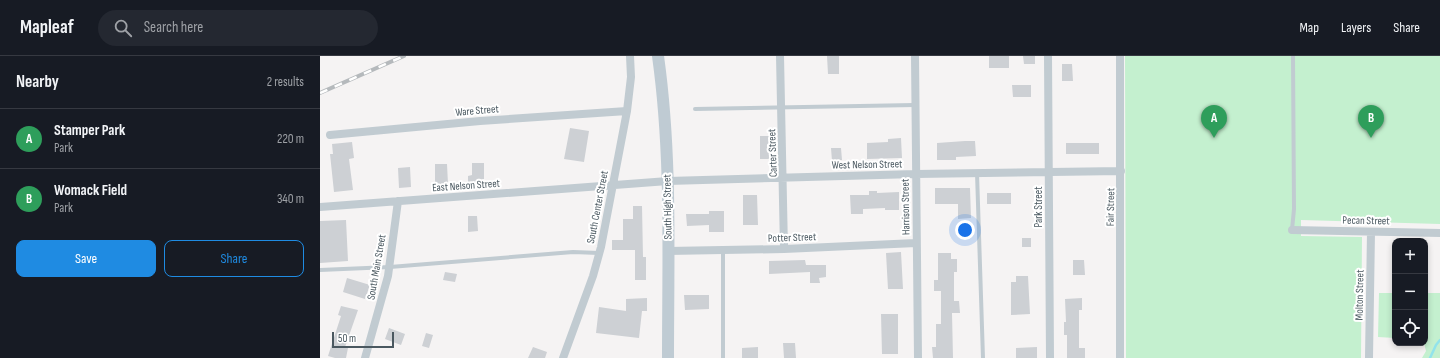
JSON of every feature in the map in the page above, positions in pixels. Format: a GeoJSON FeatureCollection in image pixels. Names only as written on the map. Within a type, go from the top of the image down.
{"type":"FeatureCollection","features":[{"type":"Feature","properties":{"kind":"main road","name":"South High Street"},"geometry":{"type":"LineString","coordinates":[[658,56],[668,181],[668,358]]}},
{"type":"Feature","properties":{"kind":"street","name":"South Center Street"},"geometry":{"type":"LineString","coordinates":[[563,358],[593,276],[599,253],[627,111],[631,77],[630,56]]}},
{"type":"Feature","properties":{"kind":"street","name":"Carter Street"},"geometry":{"type":"LineString","coordinates":[[780,56],[784,178],[784,249]]}},
{"type":"Feature","properties":{"kind":"street","name":"Harrison Street"},"geometry":{"type":"LineString","coordinates":[[915,56],[918,358]]}},
{"type":"Feature","properties":{"kind":"street","name":"Park Street"},"geometry":{"type":"LineString","coordinates":[[1048,56],[1050,172],[1048,192],[1050,358]]}},
{"type":"Feature","properties":{"kind":"street","name":"Fair Street"},"geometry":{"type":"LineString","coordinates":[[1120,56],[1120,358]]}},
{"type":"Feature","properties":{"kind":"street","name":"Ware Street"},"geometry":{"type":"LineString","coordinates":[[330,135],[480,121],[627,111]]}},
{"type":"Feature","properties":{"kind":"street","name":"West Nelson Street"},"geometry":{"type":"LineString","coordinates":[[613,185],[668,181],[916,174],[1121,172]]}},
{"type":"Feature","properties":{"kind":"street","name":"East Nelson Street"},"geometry":{"type":"LineString","coordinates":[[320,207],[613,185]]}},
{"type":"Feature","properties":{"kind":"street","name":"South Main Street"},"geometry":{"type":"LineString","coordinates":[[365,358],[385,291],[390,267],[398,201]]}},
{"type":"Feature","properties":{"kind":"street","name":"Pecan Street"},"geometry":{"type":"LineString","coordinates":[[1292,230],[1440,233]]}},
{"type":"Feature","properties":{"kind":"street","name":"Molton Street"},"geometry":{"type":"LineString","coordinates":[[1369,358],[1371,232]]}},
{"type":"Feature","properties":{"kind":"street","name":"Potter Street"},"geometry":{"type":"LineString","coordinates":[[668,251],[784,249],[916,243]]}},
{"type":"Feature","properties":{"kind":"lane"},"geometry":{"type":"LineString","coordinates":[[1292,230],[1294,209],[1293,56]]}},
{"type":"Feature","properties":{"kind":"lane"},"geometry":{"type":"LineString","coordinates":[[695,109],[915,105]]}},
{"type":"Feature","properties":{"kind":"lane"},"geometry":{"type":"LineString","coordinates":[[977,173],[983,358]]}},
{"type":"Feature","properties":{"kind":"lane"},"geometry":{"type":"LineString","coordinates":[[723,250],[723,358]]}},
{"type":"Feature","properties":{"kind":"lane"},"geometry":{"type":"LineString","coordinates":[[320,270],[390,267],[573,252],[599,253]]}},
{"type":"Feature","properties":{"kind":"green space"},"geometry":{"type":"Polygon","coordinates":[[[1125,56],[1440,56],[1440,224],[1301,220],[1301,236],[1362,237],[1361,358],[1126,358],[1125,56]]]}},
{"type":"Feature","properties":{"kind":"green space"},"geometry":{"type":"Polygon","coordinates":[[[1379,293],[1392,293],[1392,338],[1378,337],[1379,293]]]}},
{"type":"Feature","properties":{"kind":"green space"},"geometry":{"type":"Polygon","coordinates":[[[1428,293],[1440,293],[1440,358],[1422,358],[1426,351],[1425,346],[1428,346],[1428,293]]]}},
{"type":"Feature","properties":{"kind":"building"},"geometry":{"type":"Polygon","coordinates":[[[827,56],[839,56],[839,74],[828,74],[827,56]]]}},
{"type":"Feature","properties":{"kind":"building"},"geometry":{"type":"Polygon","coordinates":[[[989,56],[1009,56],[1009,68],[989,68],[989,56]]]}},
{"type":"Feature","properties":{"kind":"building"},"geometry":{"type":"Polygon","coordinates":[[[1023,56],[1035,56],[1035,64],[1024,64],[1023,56]]]}},
{"type":"Feature","properties":{"kind":"building"},"geometry":{"type":"Polygon","coordinates":[[[1062,64],[1072,64],[1073,81],[1062,81],[1062,64]]]}},
{"type":"Feature","properties":{"kind":"building"},"geometry":{"type":"Polygon","coordinates":[[[1012,85],[1031,85],[1031,97],[1013,97],[1012,85]]]}},
{"type":"Feature","properties":{"kind":"building"},"geometry":{"type":"Polygon","coordinates":[[[570,128],[589,131],[584,162],[564,159],[570,128]]]}},
{"type":"Feature","properties":{"kind":"building"},"geometry":{"type":"Polygon","coordinates":[[[760,136],[773,136],[773,159],[760,159],[760,136]]]}},
{"type":"Feature","properties":{"kind":"building"},"geometry":{"type":"Polygon","coordinates":[[[901,138],[902,158],[867,159],[867,143],[888,142],[888,139],[901,138]]]}},
{"type":"Feature","properties":{"kind":"building"},"geometry":{"type":"Polygon","coordinates":[[[975,141],[976,156],[956,157],[956,160],[937,160],[937,143],[975,141]]]}},
{"type":"Feature","properties":{"kind":"building"},"geometry":{"type":"Polygon","coordinates":[[[352,142],[354,158],[349,159],[353,190],[334,192],[330,154],[333,154],[332,144],[352,142]]]}},
{"type":"Feature","properties":{"kind":"building"},"geometry":{"type":"Polygon","coordinates":[[[1066,143],[1099,143],[1099,154],[1066,154],[1066,143]]]}},
{"type":"Feature","properties":{"kind":"building"},"geometry":{"type":"Polygon","coordinates":[[[831,148],[841,148],[842,160],[832,161],[831,148]]]}},
{"type":"Feature","properties":{"kind":"building"},"geometry":{"type":"Polygon","coordinates":[[[472,163],[484,163],[484,182],[468,182],[468,176],[472,175],[472,163]]]}},
{"type":"Feature","properties":{"kind":"building"},"geometry":{"type":"Polygon","coordinates":[[[435,164],[447,164],[448,184],[435,184],[435,164]]]}},
{"type":"Feature","properties":{"kind":"building"},"geometry":{"type":"Polygon","coordinates":[[[410,167],[411,187],[399,188],[398,168],[410,167]]]}},
{"type":"Feature","properties":{"kind":"building"},"geometry":{"type":"Polygon","coordinates":[[[935,188],[970,188],[971,218],[958,219],[958,204],[935,204],[935,188]]]}},
{"type":"Feature","properties":{"kind":"building"},"geometry":{"type":"Polygon","coordinates":[[[869,191],[877,191],[877,193],[899,192],[899,210],[885,210],[885,208],[863,209],[863,214],[851,214],[850,195],[869,195],[869,191]]]}},
{"type":"Feature","properties":{"kind":"building"},"geometry":{"type":"Polygon","coordinates":[[[987,193],[1011,193],[1011,204],[987,204],[987,193]]]}},
{"type":"Feature","properties":{"kind":"building"},"geometry":{"type":"Polygon","coordinates":[[[743,195],[757,195],[758,225],[743,225],[743,195]]]}},
{"type":"Feature","properties":{"kind":"building"},"geometry":{"type":"Polygon","coordinates":[[[633,206],[642,206],[643,257],[646,257],[646,280],[635,280],[635,250],[612,250],[612,240],[623,240],[623,219],[633,219],[633,206]]]}},
{"type":"Feature","properties":{"kind":"building"},"geometry":{"type":"Polygon","coordinates":[[[709,211],[724,211],[724,232],[709,232],[709,225],[687,226],[686,214],[709,214],[709,211]]]}},
{"type":"Feature","properties":{"kind":"building"},"geometry":{"type":"Polygon","coordinates":[[[468,216],[477,216],[478,231],[468,232],[468,216]]]}},
{"type":"Feature","properties":{"kind":"building"},"geometry":{"type":"Polygon","coordinates":[[[346,220],[348,261],[320,263],[320,221],[346,220]]]}},
{"type":"Feature","properties":{"kind":"building"},"geometry":{"type":"Polygon","coordinates":[[[1022,238],[1031,238],[1031,247],[1022,247],[1022,238]]]}},
{"type":"Feature","properties":{"kind":"building"},"geometry":{"type":"Polygon","coordinates":[[[901,252],[903,289],[888,289],[886,253],[901,252]]]}},
{"type":"Feature","properties":{"kind":"building"},"geometry":{"type":"Polygon","coordinates":[[[938,253],[951,253],[951,259],[957,259],[957,272],[954,272],[954,301],[959,301],[960,313],[952,313],[953,358],[933,358],[932,347],[936,347],[936,324],[941,324],[941,291],[934,291],[934,280],[938,280],[938,253]]]}},
{"type":"Feature","properties":{"kind":"building"},"geometry":{"type":"Polygon","coordinates":[[[805,260],[806,265],[826,265],[826,277],[819,278],[820,283],[810,283],[810,272],[769,274],[769,261],[805,260]]]}},
{"type":"Feature","properties":{"kind":"building"},"geometry":{"type":"Polygon","coordinates":[[[1073,260],[1084,260],[1085,275],[1073,275],[1073,260]]]}},
{"type":"Feature","properties":{"kind":"building"},"geometry":{"type":"Polygon","coordinates":[[[445,272],[457,274],[455,282],[443,280],[445,272]]]}},
{"type":"Feature","properties":{"kind":"building"},"geometry":{"type":"Polygon","coordinates":[[[1016,276],[1028,276],[1030,314],[1011,315],[1011,282],[1016,282],[1016,276]]]}},
{"type":"Feature","properties":{"kind":"building"},"geometry":{"type":"Polygon","coordinates":[[[347,278],[370,285],[365,299],[343,292],[347,278]]]}},
{"type":"Feature","properties":{"kind":"building"},"geometry":{"type":"Polygon","coordinates":[[[684,295],[709,295],[709,309],[685,310],[684,295]]]}},
{"type":"Feature","properties":{"kind":"building"},"geometry":{"type":"Polygon","coordinates":[[[647,298],[647,311],[642,311],[639,338],[596,333],[599,307],[626,311],[626,299],[647,298]]]}},
{"type":"Feature","properties":{"kind":"building"},"geometry":{"type":"Polygon","coordinates":[[[1082,298],[1082,310],[1079,310],[1079,348],[1085,348],[1085,358],[1067,358],[1067,335],[1064,335],[1064,322],[1066,322],[1065,299],[1082,298]]]}},
{"type":"Feature","properties":{"kind":"building"},"geometry":{"type":"Polygon","coordinates":[[[341,306],[358,310],[345,347],[348,348],[346,358],[335,358],[328,356],[341,316],[338,315],[341,306]]]}},
{"type":"Feature","properties":{"kind":"building"},"geometry":{"type":"Polygon","coordinates":[[[881,314],[898,314],[898,354],[882,354],[881,314]]]}},
{"type":"Feature","properties":{"kind":"building"},"geometry":{"type":"Polygon","coordinates":[[[389,328],[405,334],[401,345],[385,339],[389,328]]]}},
{"type":"Feature","properties":{"kind":"building"},"geometry":{"type":"Polygon","coordinates":[[[426,333],[433,335],[429,348],[422,346],[426,333]]]}},
{"type":"Feature","properties":{"kind":"building"},"geometry":{"type":"Polygon","coordinates":[[[783,343],[795,343],[796,358],[784,358],[783,343]]]}},
{"type":"Feature","properties":{"kind":"building"},"geometry":{"type":"Polygon","coordinates":[[[533,347],[547,352],[545,358],[528,358],[533,347]]]}},
{"type":"Feature","properties":{"kind":"building"},"geometry":{"type":"Polygon","coordinates":[[[758,347],[758,358],[742,358],[742,348],[758,347]]]}},
{"type":"Feature","properties":{"kind":"building"},"geometry":{"type":"Polygon","coordinates":[[[1037,347],[1037,358],[1016,358],[1016,348],[1037,347]]]}},
{"type":"Feature","properties":{"kind":"waterway"},"geometry":{"type":"LineString","coordinates":[[1430,358],[1440,340]]}},
{"type":"Feature","properties":{"kind":"railway"},"geometry":{"type":"LineString","coordinates":[[320,93],[404,56]]}},
{"type":"Feature","properties":{"kind":"place","name":"Stamper Park"},"geometry":{"type":"Point","coordinates":[1214,138]}},
{"type":"Feature","properties":{"kind":"place","name":"Womack Field"},"geometry":{"type":"Point","coordinates":[1371,138]}}]}
